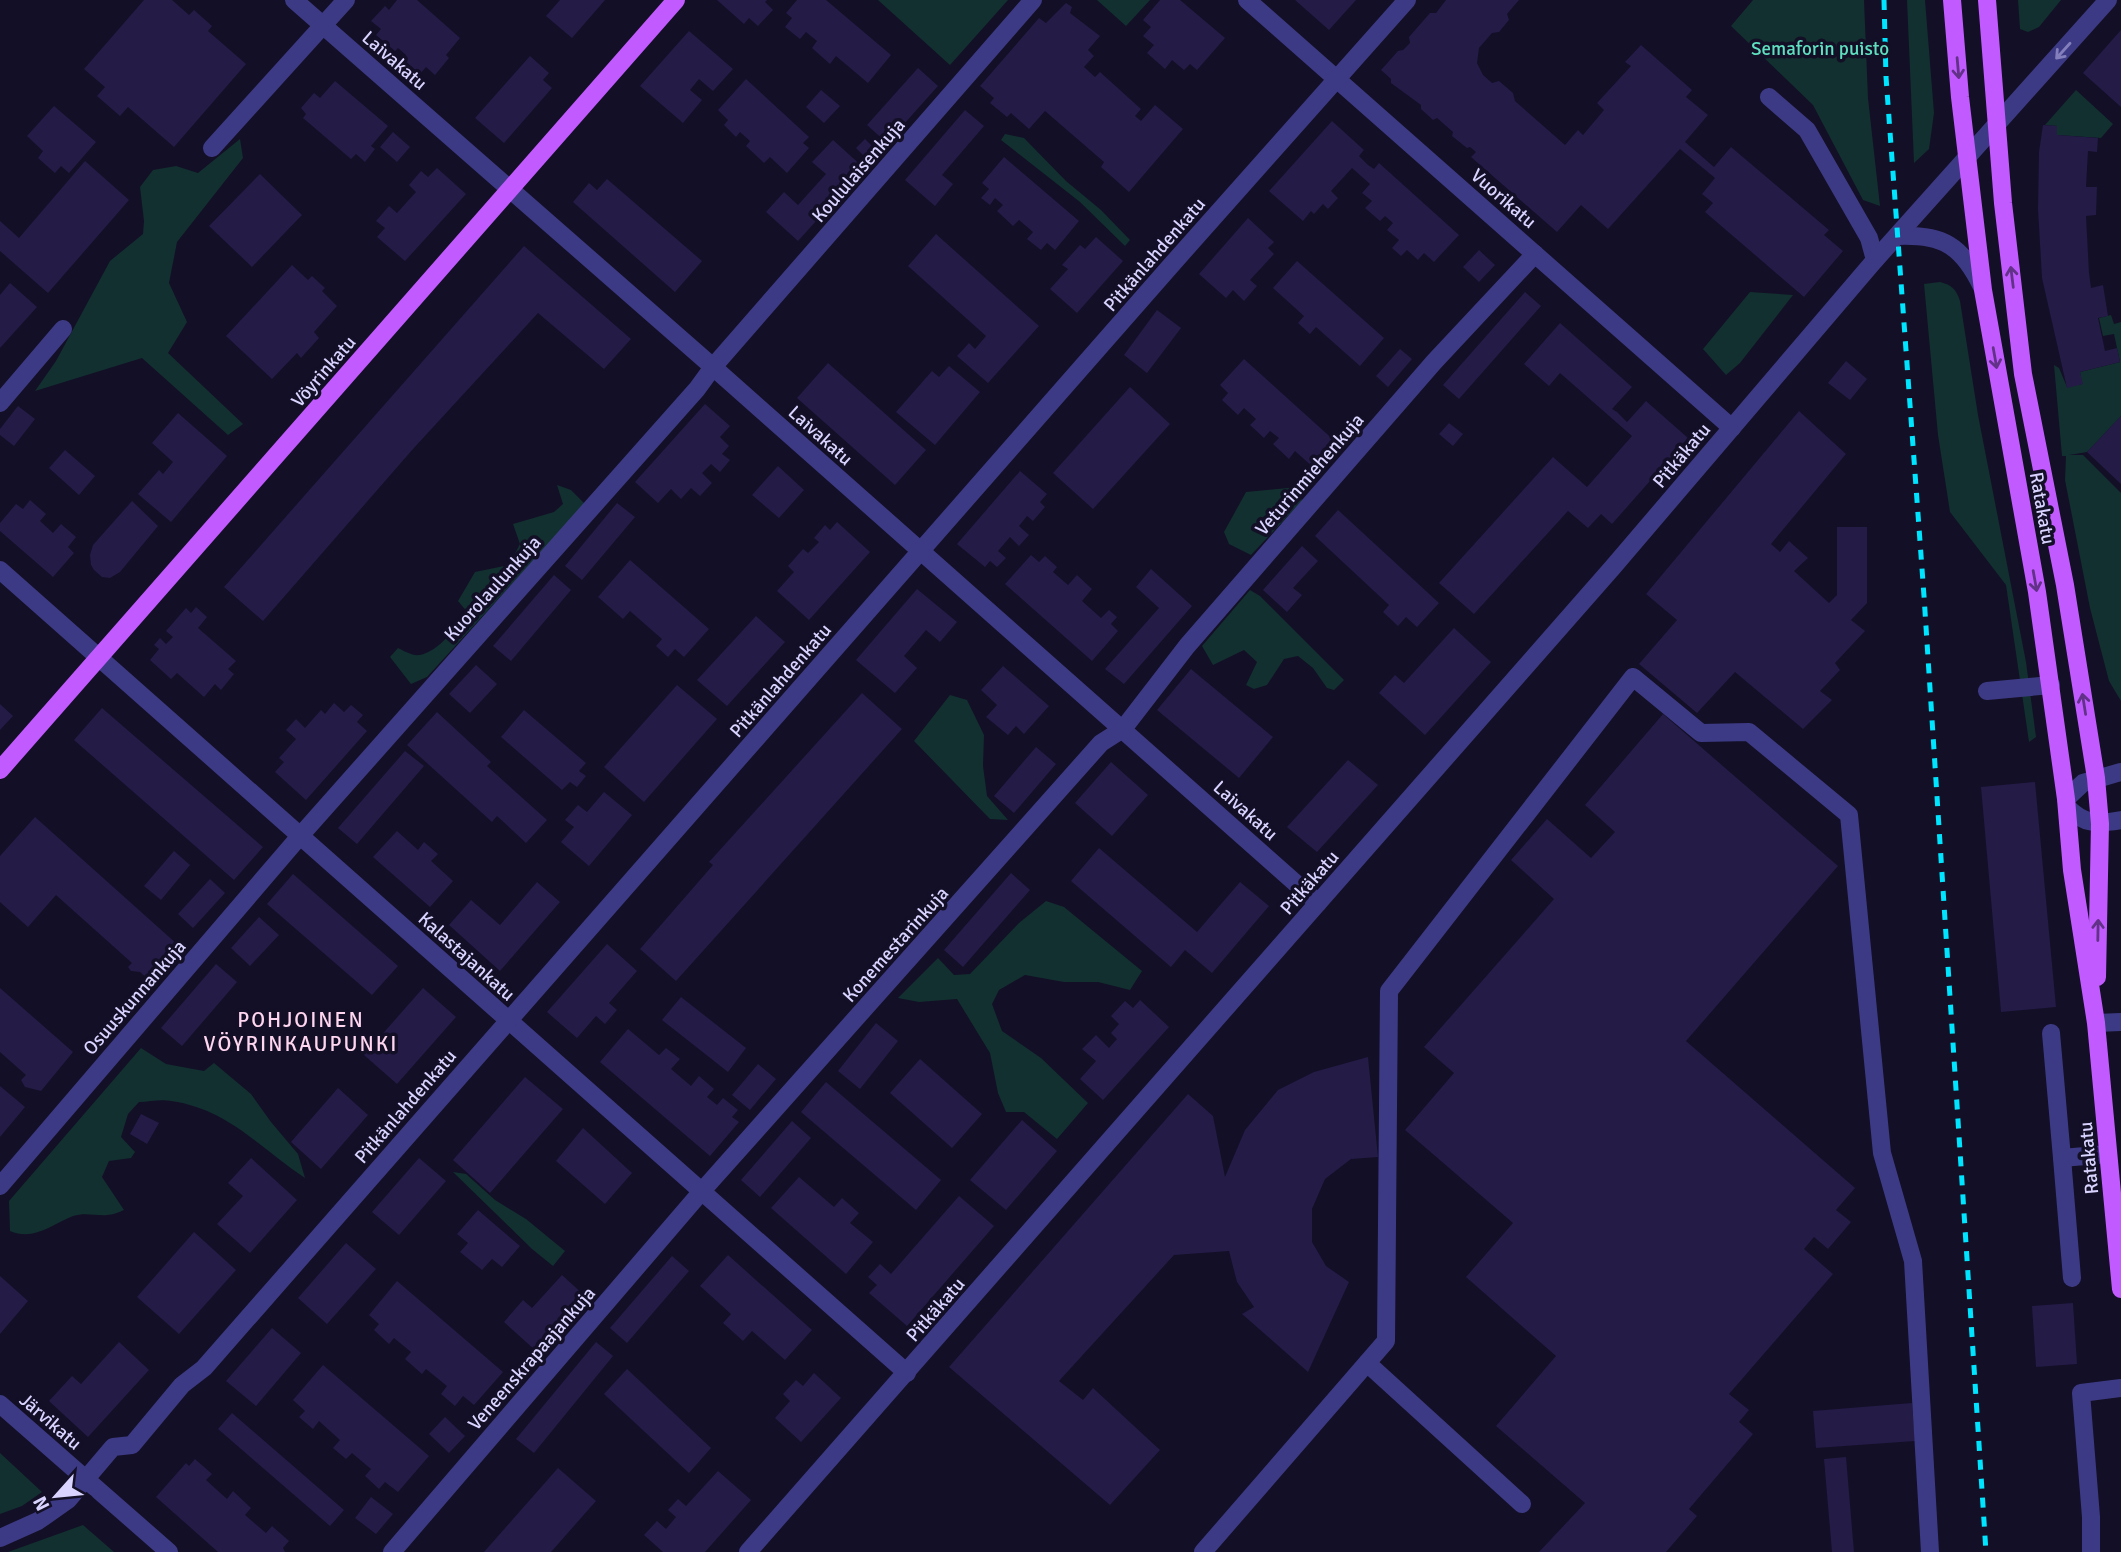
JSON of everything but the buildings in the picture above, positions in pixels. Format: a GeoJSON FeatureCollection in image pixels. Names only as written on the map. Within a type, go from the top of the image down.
{"type":"FeatureCollection","features":[{"type":"Feature","properties":{"kind":"main road","name":"Vöyrinkatu"},"geometry":{"type":"LineString","coordinates":[[0,770],[676,0]]}},
{"type":"Feature","properties":{"kind":"main road","name":"Ratakatu"},"geometry":{"type":"LineString","coordinates":[[1952,0],[1983,290],[2037,592],[2067,803],[2072,870],[2096,1023],[2121,1289]]}},
{"type":"Feature","properties":{"kind":"main road","name":"Ratakatu"},"geometry":{"type":"LineString","coordinates":[[1987,0],[2003,203],[2023,374],[2065,585],[2096,778],[2100,824],[2096,1023]]}},
{"type":"Feature","properties":{"kind":"street","name":"Laivakatu"},"geometry":{"type":"LineString","coordinates":[[294,0],[1318,903]]}},
{"type":"Feature","properties":{"kind":"street"},"geometry":{"type":"LineString","coordinates":[[212,148],[346,0]]}},
{"type":"Feature","properties":{"kind":"street","name":"Koululaisenkuja"},"geometry":{"type":"LineString","coordinates":[[713,367],[1033,0]]}},
{"type":"Feature","properties":{"kind":"street","name":"Vuorikatu"},"geometry":{"type":"LineString","coordinates":[[1247,0],[1732,428]]}},
{"type":"Feature","properties":{"kind":"street","name":"Pitkänlahdenkatu"},"geometry":{"type":"LineString","coordinates":[[0,1538],[38,1521],[68,1500],[113,1447],[132,1445],[182,1385],[204,1368],[1406,0]]}},
{"type":"Feature","properties":{"kind":"street","name":"Pitkäkatu"},"geometry":{"type":"LineString","coordinates":[[748,1552],[1318,903],[1875,260],[2108,0]]}},
{"type":"Feature","properties":{"kind":"street"},"geometry":{"type":"LineString","coordinates":[[1769,97],[1807,130],[1869,238],[1875,260]]}},
{"type":"Feature","properties":{"kind":"street"},"geometry":{"type":"LineString","coordinates":[[1897,236],[1935,237],[1951,246],[1971,265],[1983,290]]}},
{"type":"Feature","properties":{"kind":"street","name":"Veturinmiehenkuja"},"geometry":{"type":"LineString","coordinates":[[1123,729],[1187,646],[1434,362],[1535,254]]}},
{"type":"Feature","properties":{"kind":"street"},"geometry":{"type":"LineString","coordinates":[[0,403],[63,329]]}},
{"type":"Feature","properties":{"kind":"street","name":"Kuorolaulunkuja"},"geometry":{"type":"LineString","coordinates":[[300,836],[689,398],[713,367]]}},
{"type":"Feature","properties":{"kind":"street","name":"Kalastajankatu"},"geometry":{"type":"LineString","coordinates":[[0,570],[907,1373]]}},
{"type":"Feature","properties":{"kind":"street"},"geometry":{"type":"LineString","coordinates":[[1203,1552],[1386,1341],[1389,991],[1633,677],[1701,733],[1749,732],[1849,815],[1882,1153],[1913,1261],[1930,1552]]}},
{"type":"Feature","properties":{"kind":"street"},"geometry":{"type":"LineString","coordinates":[[1987,691],[2051,685]]}},
{"type":"Feature","properties":{"kind":"street","name":"Konemestarinkuja"},"geometry":{"type":"LineString","coordinates":[[702,1191],[1101,743],[1123,729]]}},
{"type":"Feature","properties":{"kind":"street"},"geometry":{"type":"LineString","coordinates":[[2121,772],[2083,783],[2067,803],[2077,817],[2087,822],[2100,824],[2121,820]]}},
{"type":"Feature","properties":{"kind":"street","name":"Osuuskunnankuja"},"geometry":{"type":"LineString","coordinates":[[0,1186],[300,836]]}},
{"type":"Feature","properties":{"kind":"street"},"geometry":{"type":"LineString","coordinates":[[2096,1023],[2121,1022]]}},
{"type":"Feature","properties":{"kind":"street"},"geometry":{"type":"LineString","coordinates":[[2051,1033],[2072,1278]]}},
{"type":"Feature","properties":{"kind":"street"},"geometry":{"type":"LineString","coordinates":[[2062,1158],[2108,1154]]}},
{"type":"Feature","properties":{"kind":"street","name":"Veneenskrapaajankuja"},"geometry":{"type":"LineString","coordinates":[[392,1552],[702,1191]]}},
{"type":"Feature","properties":{"kind":"street"},"geometry":{"type":"LineString","coordinates":[[1367,1363],[1522,1504]]}},
{"type":"Feature","properties":{"kind":"street"},"geometry":{"type":"LineString","coordinates":[[2091,1552],[2091,1517],[2081,1393],[2121,1388]]}},
{"type":"Feature","properties":{"kind":"street","name":"Järvikatu"},"geometry":{"type":"LineString","coordinates":[[0,1404],[169,1552]]}},
{"type":"Feature","properties":{"kind":"green space"},"geometry":{"type":"Polygon","coordinates":[[[878,0],[1008,0],[950,65],[878,0]]]}},
{"type":"Feature","properties":{"kind":"green space"},"geometry":{"type":"Polygon","coordinates":[[[1097,0],[1150,0],[1126,26],[1097,0]]]}},
{"type":"Feature","properties":{"kind":"green space","name":"Semaforin puisto"},"geometry":{"type":"Polygon","coordinates":[[[1753,0],[1864,0],[1868,98],[1880,206],[1863,200],[1813,105],[1731,26],[1753,0]]]}},
{"type":"Feature","properties":{"kind":"green space"},"geometry":{"type":"Polygon","coordinates":[[[1907,0],[1925,0],[1934,113],[1929,149],[1914,163],[1907,0]]]}},
{"type":"Feature","properties":{"kind":"green space"},"geometry":{"type":"Polygon","coordinates":[[[2018,0],[2061,0],[2039,27],[2028,32],[2020,29],[2018,0]]]}},
{"type":"Feature","properties":{"kind":"green space"},"geometry":{"type":"Polygon","coordinates":[[[2076,90],[2113,124],[2101,138],[2057,135],[2057,126],[2045,125],[2076,90]]]}},
{"type":"Feature","properties":{"kind":"green space"},"geometry":{"type":"Polygon","coordinates":[[[1005,134],[1024,138],[1130,240],[1125,246],[1080,202],[1001,140],[1005,134]]]}},
{"type":"Feature","properties":{"kind":"green space"},"geometry":{"type":"Polygon","coordinates":[[[240,139],[243,158],[177,242],[169,283],[187,322],[168,353],[243,424],[228,435],[142,358],[35,391],[56,361],[110,261],[143,234],[140,187],[153,170],[176,166],[198,173],[240,139]]]}},
{"type":"Feature","properties":{"kind":"green space"},"geometry":{"type":"Polygon","coordinates":[[[1940,282],[1953,288],[1960,301],[1978,415],[2026,662],[2036,737],[2029,742],[2006,585],[1950,512],[1938,435],[1924,284],[1940,282]]]}},
{"type":"Feature","properties":{"kind":"green space"},"geometry":{"type":"Polygon","coordinates":[[[1750,292],[1793,295],[1740,363],[1726,375],[1703,349],[1750,292]]]}},
{"type":"Feature","properties":{"kind":"green space"},"geometry":{"type":"Polygon","coordinates":[[[2111,315],[2114,324],[2121,322],[2121,416],[2087,452],[2069,455],[2083,455],[2121,493],[2121,701],[2109,681],[2090,608],[2065,480],[2066,456],[2062,456],[2054,365],[2059,368],[2067,387],[2082,384],[2080,372],[2120,362],[2114,334],[2103,336],[2099,318],[2111,315]]]}},
{"type":"Feature","properties":{"kind":"green space"},"geometry":{"type":"Polygon","coordinates":[[[557,485],[571,490],[585,504],[427,677],[411,684],[390,657],[398,648],[414,655],[427,653],[447,638],[468,613],[458,601],[475,572],[509,565],[520,544],[513,524],[554,512],[563,504],[557,485]]]}},
{"type":"Feature","properties":{"kind":"green space"},"geometry":{"type":"Polygon","coordinates":[[[1298,487],[1302,501],[1251,555],[1229,544],[1224,532],[1246,492],[1298,487]]]}},
{"type":"Feature","properties":{"kind":"green space"},"geometry":{"type":"Polygon","coordinates":[[[1250,590],[1260,596],[1344,680],[1334,690],[1327,688],[1313,668],[1298,656],[1284,659],[1267,685],[1254,689],[1246,685],[1257,662],[1244,650],[1213,665],[1202,646],[1250,590]]]}},
{"type":"Feature","properties":{"kind":"green space"},"geometry":{"type":"Polygon","coordinates":[[[950,695],[967,700],[984,735],[983,766],[987,796],[1008,820],[990,819],[914,741],[950,695]]]}},
{"type":"Feature","properties":{"kind":"green space"},"geometry":{"type":"Polygon","coordinates":[[[1046,901],[1064,907],[1142,971],[1130,990],[1098,982],[1064,982],[1025,975],[999,990],[992,1004],[1002,1031],[1041,1058],[1088,1103],[1057,1139],[1024,1112],[1006,1112],[998,1093],[990,1053],[957,999],[919,1002],[898,998],[938,958],[954,975],[970,974],[1019,923],[1046,901]]]}},
{"type":"Feature","properties":{"kind":"green space"},"geometry":{"type":"Polygon","coordinates":[[[141,1048],[166,1064],[204,1071],[214,1063],[251,1094],[298,1154],[305,1178],[243,1131],[210,1112],[171,1101],[139,1102],[128,1114],[121,1137],[135,1152],[131,1158],[109,1161],[102,1177],[124,1210],[109,1215],[73,1216],[35,1233],[19,1234],[10,1231],[9,1201],[141,1048]]]}},
{"type":"Feature","properties":{"kind":"green space"},"geometry":{"type":"Polygon","coordinates":[[[453,1172],[466,1174],[495,1200],[526,1219],[565,1251],[553,1266],[532,1249],[453,1172]]]}},
{"type":"Feature","properties":{"kind":"green space"},"geometry":{"type":"Polygon","coordinates":[[[0,1453],[42,1492],[22,1506],[0,1514],[0,1453]]]}},
{"type":"Feature","properties":{"kind":"green space"},"geometry":{"type":"Polygon","coordinates":[[[83,1525],[114,1552],[8,1552],[83,1525]]]}},
{"type":"Feature","properties":{"kind":"railway"},"geometry":{"type":"LineString","coordinates":[[1884,0],[1886,77],[1924,596],[1986,1552]]}},
{"type":"Feature","properties":{"kind":"district","name":"POHJOINEN VÖYRINKAUPUNKI"},"geometry":{"type":"Point","coordinates":[301,1032]}}]}
